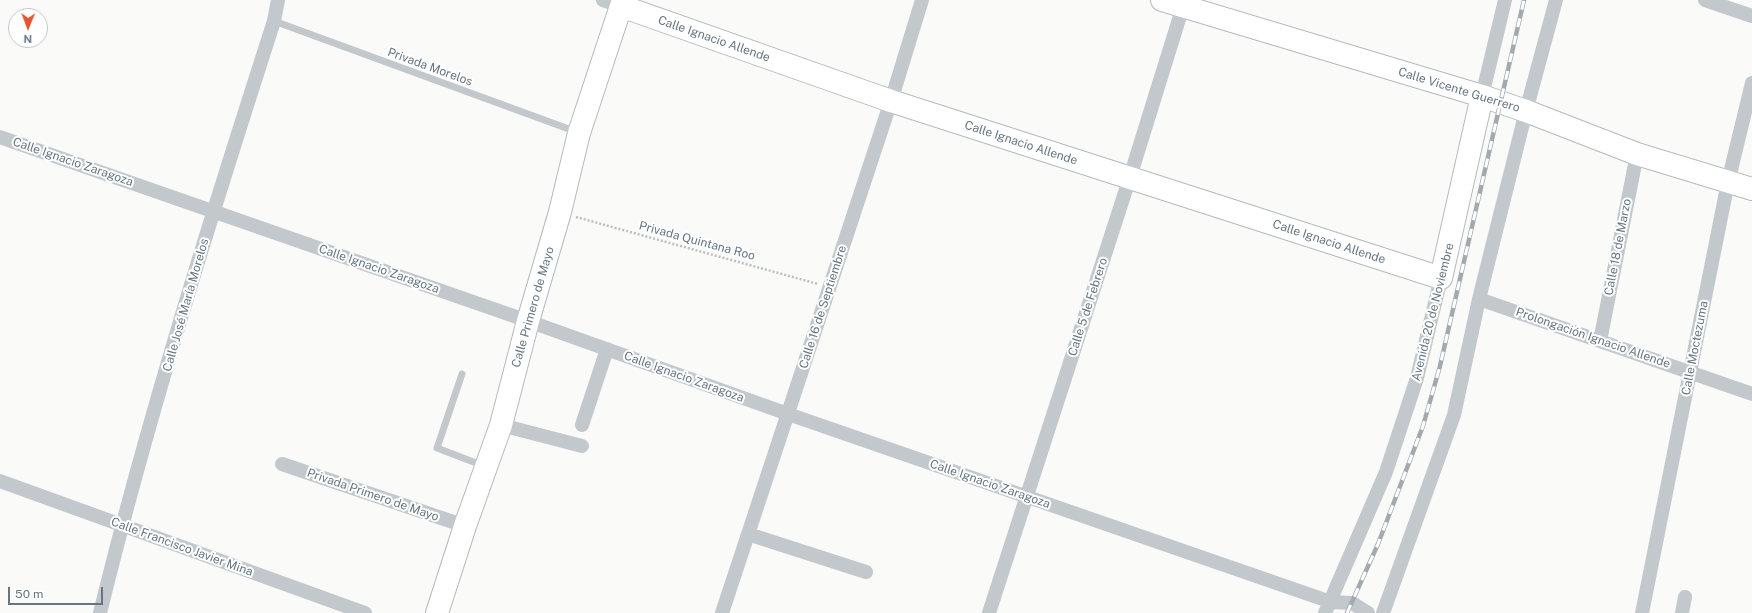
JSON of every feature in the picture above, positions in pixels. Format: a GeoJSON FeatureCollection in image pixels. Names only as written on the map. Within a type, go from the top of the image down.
{"type":"FeatureCollection","features":[{"type":"Feature","properties":{"kind":"main road","name":"Calle Vicente Guerrero"},"geometry":{"type":"LineString","coordinates":[[1162,0],[1184,3],[1482,96],[1526,111],[1637,154],[1752,189]]}},
{"type":"Feature","properties":{"kind":"main road","name":"Calle Ignacio Allende"},"geometry":{"type":"LineString","coordinates":[[616,2],[891,101],[1441,278]]}},
{"type":"Feature","properties":{"kind":"main road","name":"Calle Primero de Mayo"},"geometry":{"type":"LineString","coordinates":[[437,613],[465,526],[501,425],[528,321],[560,212],[579,133],[616,2]]}},
{"type":"Feature","properties":{"kind":"main road","name":"Avenida 20 de Noviembre"},"geometry":{"type":"LineString","coordinates":[[1441,278],[1482,96]]}},
{"type":"Feature","properties":{"kind":"street","name":"Calle José María Morelos"},"geometry":{"type":"LineString","coordinates":[[100,613],[122,525],[213,211],[274,21],[278,0]]}},
{"type":"Feature","properties":{"kind":"street","name":"Calle 16 de Septiembre"},"geometry":{"type":"LineString","coordinates":[[722,613],[891,101],[922,0]]}},
{"type":"Feature","properties":{"kind":"street","name":"Avenida 20 de Noviembre"},"geometry":{"type":"LineString","coordinates":[[1482,96],[1505,0]]}},
{"type":"Feature","properties":{"kind":"street"},"geometry":{"type":"LineString","coordinates":[[1383,613],[1454,415],[1479,299],[1526,111],[1556,0]]}},
{"type":"Feature","properties":{"kind":"street"},"geometry":{"type":"LineString","coordinates":[[1705,0],[1752,16]]}},
{"type":"Feature","properties":{"kind":"street","name":"Calle 5 de Febrero"},"geometry":{"type":"LineString","coordinates":[[989,613],[1130,177],[1184,3]]}},
{"type":"Feature","properties":{"kind":"street","name":"Calle Moctezuma"},"geometry":{"type":"LineString","coordinates":[[1643,613],[1728,182],[1752,83]]}},
{"type":"Feature","properties":{"kind":"street","name":"Calle Ignacio Zaragoza"},"geometry":{"type":"LineString","coordinates":[[0,137],[528,321],[788,414],[1027,496],[1328,608],[1352,603],[1368,613]]}},
{"type":"Feature","properties":{"kind":"street","name":"Calle 18 de Marzo"},"geometry":{"type":"LineString","coordinates":[[1600,341],[1637,154]]}},
{"type":"Feature","properties":{"kind":"street","name":"Avenida 20 de Noviembre"},"geometry":{"type":"LineString","coordinates":[[1328,608],[1386,472],[1417,378],[1441,278]]}},
{"type":"Feature","properties":{"kind":"street","name":"Prolongación Ignacio Allende"},"geometry":{"type":"LineString","coordinates":[[1479,299],[1752,394]]}},
{"type":"Feature","properties":{"kind":"street"},"geometry":{"type":"LineString","coordinates":[[582,425],[607,350]]}},
{"type":"Feature","properties":{"kind":"street"},"geometry":{"type":"LineString","coordinates":[[501,425],[582,446]]}},
{"type":"Feature","properties":{"kind":"street","name":"Privada Primero de Mayo"},"geometry":{"type":"LineString","coordinates":[[282,464],[465,526]]}},
{"type":"Feature","properties":{"kind":"street","name":"Calle Francisco Javier Mina"},"geometry":{"type":"LineString","coordinates":[[0,481],[364,613]]}},
{"type":"Feature","properties":{"kind":"street"},"geometry":{"type":"LineString","coordinates":[[748,534],[866,572]]}},
{"type":"Feature","properties":{"kind":"street"},"geometry":{"type":"LineString","coordinates":[[1682,613],[1686,597]]}},
{"type":"Feature","properties":{"kind":"lane","name":"Privada Morelos"},"geometry":{"type":"LineString","coordinates":[[274,21],[579,133]]}},
{"type":"Feature","properties":{"kind":"lane"},"geometry":{"type":"LineString","coordinates":[[462,374],[437,448],[486,467]]}},
{"type":"Feature","properties":{"kind":"path","name":"Privada Quintana Roo"},"geometry":{"type":"LineString","coordinates":[[560,212],[830,287]]}},
{"type":"Feature","properties":{"kind":"railway"},"geometry":{"type":"LineString","coordinates":[[1347,613],[1378,544],[1423,426],[1440,366],[1524,0]]}}]}
